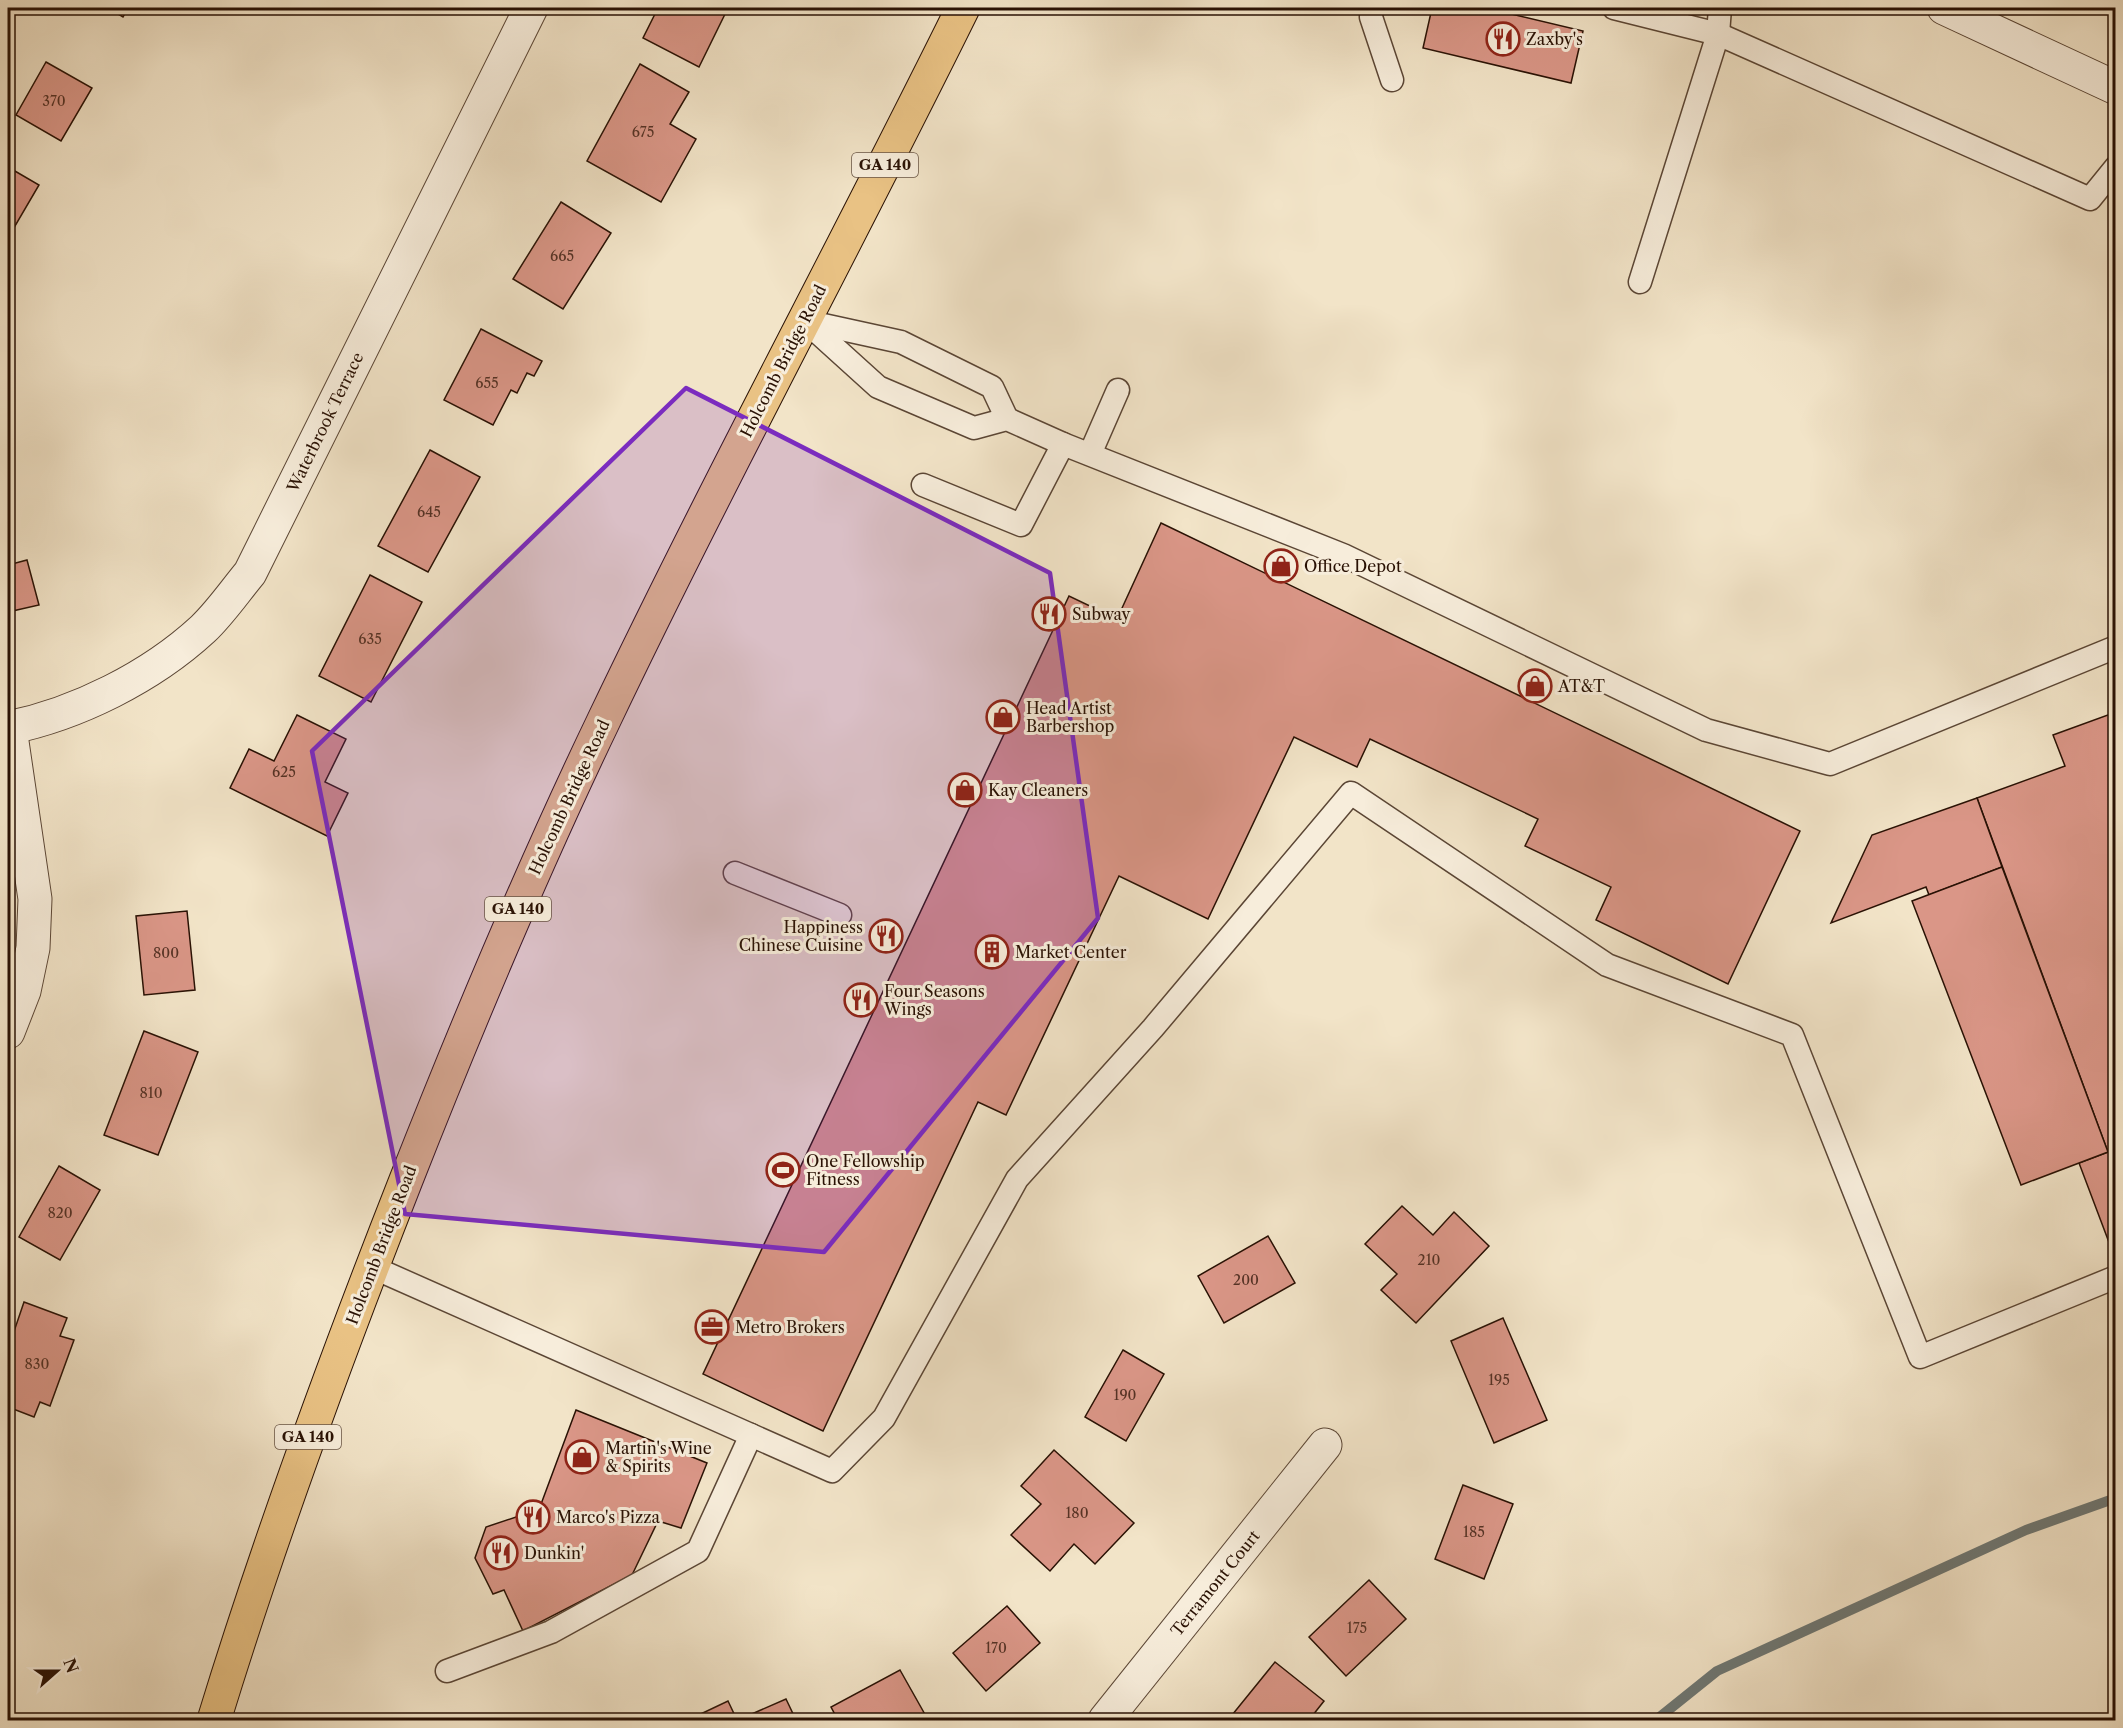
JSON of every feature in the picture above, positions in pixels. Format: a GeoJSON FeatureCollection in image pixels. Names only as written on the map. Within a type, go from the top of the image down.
{"type":"FeatureCollection","features":[{"type":"Feature","properties":{"kind":"main road","name":"Holcomb Bridge Road"},"geometry":{"type":"LineString","coordinates":[[214,1720],[277,1525],[372,1267],[464,1035],[554,828],[689,545],[905,126],[963,8]]}},
{"type":"Feature","properties":{"kind":"street","name":"Waterbrook Terrace"},"geometry":{"type":"LineString","coordinates":[[9,728],[81,706],[151,670],[203,628],[250,573],[531,8]]}},
{"type":"Feature","properties":{"kind":"street"},"geometry":{"type":"LineString","coordinates":[[1944,8],[2115,88]]}},
{"type":"Feature","properties":{"kind":"street"},"geometry":{"type":"LineString","coordinates":[[8,1032],[24,991],[33,948],[35,899],[9,728]]}},
{"type":"Feature","properties":{"kind":"street","name":"Terramont Court"},"geometry":{"type":"LineString","coordinates":[[1105,1720],[1325,1445]]}},
{"type":"Feature","properties":{"kind":"lane"},"geometry":{"type":"LineString","coordinates":[[1372,8],[1371,17],[1392,81]]}},
{"type":"Feature","properties":{"kind":"lane"},"geometry":{"type":"LineString","coordinates":[[1640,282],[1718,34],[1720,8]]}},
{"type":"Feature","properties":{"kind":"lane"},"geometry":{"type":"LineString","coordinates":[[1718,34],[1737,8]]}},
{"type":"Feature","properties":{"kind":"lane"},"geometry":{"type":"LineString","coordinates":[[1619,9],[1718,34],[2090,199],[2115,167]]}},
{"type":"Feature","properties":{"kind":"lane"},"geometry":{"type":"LineString","coordinates":[[804,320],[878,387],[974,428],[1007,419],[1063,444],[1343,555],[1706,730],[1830,764],[2115,647]]}},
{"type":"Feature","properties":{"kind":"lane"},"geometry":{"type":"LineString","coordinates":[[804,320],[901,342],[992,387],[1007,419]]}},
{"type":"Feature","properties":{"kind":"lane"},"geometry":{"type":"LineString","coordinates":[[1090,454],[1118,390]]}},
{"type":"Feature","properties":{"kind":"lane"},"geometry":{"type":"LineString","coordinates":[[923,485],[1021,525],[1063,444]]}},
{"type":"Feature","properties":{"kind":"lane"},"geometry":{"type":"LineString","coordinates":[[372,1267],[832,1471],[884,1418],[1017,1179],[1153,1028],[1351,793],[1607,964],[1792,1035],[1920,1357],[2115,1277]]}},
{"type":"Feature","properties":{"kind":"lane"},"geometry":{"type":"LineString","coordinates":[[735,873],[840,915]]}},
{"type":"Feature","properties":{"kind":"lane"},"geometry":{"type":"LineString","coordinates":[[447,1671],[551,1632],[698,1551],[751,1435]]}},
{"type":"Feature","properties":{"kind":"highlighted area"},"geometry":{"type":"Polygon","coordinates":[[[686,388],[1050,573],[1098,918],[824,1252],[405,1214],[312,751],[686,388]]]}},
{"type":"Feature","properties":{"kind":"building"},"geometry":{"type":"Polygon","coordinates":[[[108,8],[128,8],[123,17],[108,8]]]}},
{"type":"Feature","properties":{"kind":"building"},"geometry":{"type":"Polygon","coordinates":[[[658,8],[728,8],[699,67],[643,38],[658,8]]]}},
{"type":"Feature","properties":{"kind":"building","name":"Zaxby's"},"geometry":{"type":"Polygon","coordinates":[[[1432,8],[1486,8],[1583,31],[1571,83],[1423,48],[1432,8]]]}},
{"type":"Feature","properties":{"kind":"building"},"geometry":{"type":"Polygon","coordinates":[[[46,62],[92,88],[61,141],[16,115],[46,62]]]}},
{"type":"Feature","properties":{"kind":"building"},"geometry":{"type":"Polygon","coordinates":[[[640,64],[689,92],[670,124],[696,139],[661,202],[587,161],[640,64]]]}},
{"type":"Feature","properties":{"kind":"building"},"geometry":{"type":"Polygon","coordinates":[[[8,167],[39,185],[8,238],[8,167]]]}},
{"type":"Feature","properties":{"kind":"building"},"geometry":{"type":"Polygon","coordinates":[[[561,202],[611,233],[563,309],[513,279],[561,202]]]}},
{"type":"Feature","properties":{"kind":"building"},"geometry":{"type":"Polygon","coordinates":[[[481,329],[542,361],[534,376],[527,373],[517,393],[511,390],[493,425],[444,400],[481,329]]]}},
{"type":"Feature","properties":{"kind":"building"},"geometry":{"type":"Polygon","coordinates":[[[430,450],[480,477],[428,572],[378,546],[430,450]]]}},
{"type":"Feature","properties":{"kind":"building","name":"Market Center"},"geometry":{"type":"Polygon","coordinates":[[[1161,523],[1800,831],[1728,984],[1596,920],[1611,887],[1525,846],[1538,819],[1370,739],[1357,767],[1294,737],[1208,919],[1119,876],[1006,1115],[978,1102],[823,1431],[703,1374],[1069,596],[1117,619],[1161,523]]]}},
{"type":"Feature","properties":{"kind":"building"},"geometry":{"type":"Polygon","coordinates":[[[27,560],[39,605],[8,612],[8,565],[27,560]]]}},
{"type":"Feature","properties":{"kind":"building"},"geometry":{"type":"Polygon","coordinates":[[[370,575],[422,602],[371,702],[319,676],[370,575]]]}},
{"type":"Feature","properties":{"kind":"building"},"geometry":{"type":"Polygon","coordinates":[[[2116,712],[2116,1243],[2110,1245],[2079,1163],[2108,1152],[1977,798],[2065,766],[2053,735],[2116,712]]]}},
{"type":"Feature","properties":{"kind":"building"},"geometry":{"type":"Polygon","coordinates":[[[297,715],[346,739],[325,782],[348,793],[327,836],[230,788],[249,749],[274,761],[297,715]]]}},
{"type":"Feature","properties":{"kind":"building"},"geometry":{"type":"Polygon","coordinates":[[[1977,798],[2002,867],[1929,895],[1926,887],[1831,923],[1872,835],[1977,798]]]}},
{"type":"Feature","properties":{"kind":"building"},"geometry":{"type":"Polygon","coordinates":[[[2002,867],[2108,1152],[2021,1185],[1912,901],[2002,867]]]}},
{"type":"Feature","properties":{"kind":"building"},"geometry":{"type":"Polygon","coordinates":[[[187,911],[195,990],[144,995],[136,916],[187,911]]]}},
{"type":"Feature","properties":{"kind":"building"},"geometry":{"type":"Polygon","coordinates":[[[144,1031],[198,1052],[158,1155],[104,1135],[144,1031]]]}},
{"type":"Feature","properties":{"kind":"building"},"geometry":{"type":"Polygon","coordinates":[[[59,1166],[100,1190],[60,1260],[19,1237],[59,1166]]]}},
{"type":"Feature","properties":{"kind":"building"},"geometry":{"type":"Polygon","coordinates":[[[1402,1206],[1433,1235],[1454,1212],[1489,1246],[1416,1323],[1381,1290],[1397,1274],[1365,1244],[1402,1206]]]}},
{"type":"Feature","properties":{"kind":"building"},"geometry":{"type":"Polygon","coordinates":[[[1268,1236],[1295,1283],[1224,1323],[1198,1276],[1268,1236]]]}},
{"type":"Feature","properties":{"kind":"building"},"geometry":{"type":"Polygon","coordinates":[[[24,1302],[67,1318],[60,1336],[74,1340],[50,1406],[40,1402],[34,1417],[8,1407],[8,1370],[12,1358],[8,1356],[8,1349],[24,1302]]]}},
{"type":"Feature","properties":{"kind":"building"},"geometry":{"type":"Polygon","coordinates":[[[1503,1318],[1547,1420],[1494,1443],[1451,1341],[1503,1318]]]}},
{"type":"Feature","properties":{"kind":"building"},"geometry":{"type":"Polygon","coordinates":[[[1123,1350],[1164,1374],[1126,1441],[1085,1417],[1123,1350]]]}},
{"type":"Feature","properties":{"kind":"building"},"geometry":{"type":"Polygon","coordinates":[[[576,1410],[707,1463],[681,1528],[658,1521],[632,1575],[523,1631],[504,1590],[493,1594],[475,1558],[486,1527],[519,1516],[534,1523],[576,1410]]]}},
{"type":"Feature","properties":{"kind":"building"},"geometry":{"type":"Polygon","coordinates":[[[1054,1450],[1134,1523],[1095,1564],[1074,1544],[1050,1571],[1011,1535],[1041,1504],[1021,1486],[1054,1450]]]}},
{"type":"Feature","properties":{"kind":"building"},"geometry":{"type":"Polygon","coordinates":[[[1463,1485],[1513,1504],[1484,1579],[1435,1559],[1463,1485]]]}},
{"type":"Feature","properties":{"kind":"building"},"geometry":{"type":"Polygon","coordinates":[[[1369,1580],[1406,1619],[1346,1676],[1309,1637],[1369,1580]]]}},
{"type":"Feature","properties":{"kind":"building"},"geometry":{"type":"Polygon","coordinates":[[[1007,1606],[1040,1643],[986,1691],[953,1653],[1007,1606]]]}},
{"type":"Feature","properties":{"kind":"building"},"geometry":{"type":"Polygon","coordinates":[[[1275,1662],[1324,1701],[1309,1720],[1228,1720],[1275,1662]]]}},
{"type":"Feature","properties":{"kind":"building"},"geometry":{"type":"Polygon","coordinates":[[[900,1670],[927,1718],[924,1720],[838,1720],[831,1707],[900,1670]]]}},
{"type":"Feature","properties":{"kind":"building"},"geometry":{"type":"Polygon","coordinates":[[[786,1699],[796,1720],[738,1720],[786,1699]]]}},
{"type":"Feature","properties":{"kind":"building"},"geometry":{"type":"Polygon","coordinates":[[[728,1701],[737,1720],[688,1720],[728,1701]]]}},
{"type":"Feature","properties":{"kind":"waterway"},"geometry":{"type":"LineString","coordinates":[[1656,1720],[1717,1671],[2026,1530],[2116,1498]]}},
{"type":"Feature","properties":{"kind":"place","name":"Zaxby's"},"geometry":{"type":"Point","coordinates":[1503,39]}},
{"type":"Feature","properties":{"kind":"place","name":"Office Depot"},"geometry":{"type":"Point","coordinates":[1281,566]}},
{"type":"Feature","properties":{"kind":"place","name":"Subway"},"geometry":{"type":"Point","coordinates":[1049,614]}},
{"type":"Feature","properties":{"kind":"place","name":"AT&T"},"geometry":{"type":"Point","coordinates":[1535,686]}},
{"type":"Feature","properties":{"kind":"place","name":"Head Artist Barbershop"},"geometry":{"type":"Point","coordinates":[1003,717]}},
{"type":"Feature","properties":{"kind":"place","name":"Kay Cleaners"},"geometry":{"type":"Point","coordinates":[965,790]}},
{"type":"Feature","properties":{"kind":"place","name":"Happiness Chinese Cuisine"},"geometry":{"type":"Point","coordinates":[886,936]}},
{"type":"Feature","properties":{"kind":"place","name":"Market Center"},"geometry":{"type":"Point","coordinates":[992,952]}},
{"type":"Feature","properties":{"kind":"place","name":"Four Seasons Wings"},"geometry":{"type":"Point","coordinates":[861,1000]}},
{"type":"Feature","properties":{"kind":"place","name":"One Fellowship Fitness"},"geometry":{"type":"Point","coordinates":[783,1170]}},
{"type":"Feature","properties":{"kind":"place","name":"Metro Brokers"},"geometry":{"type":"Point","coordinates":[712,1327]}},
{"type":"Feature","properties":{"kind":"place","name":"Martin's Wine & Spirits"},"geometry":{"type":"Point","coordinates":[582,1457]}},
{"type":"Feature","properties":{"kind":"place","name":"Marco's Pizza"},"geometry":{"type":"Point","coordinates":[533,1517]}},
{"type":"Feature","properties":{"kind":"place","name":"Dunkin'"},"geometry":{"type":"Point","coordinates":[501,1553]}}]}
